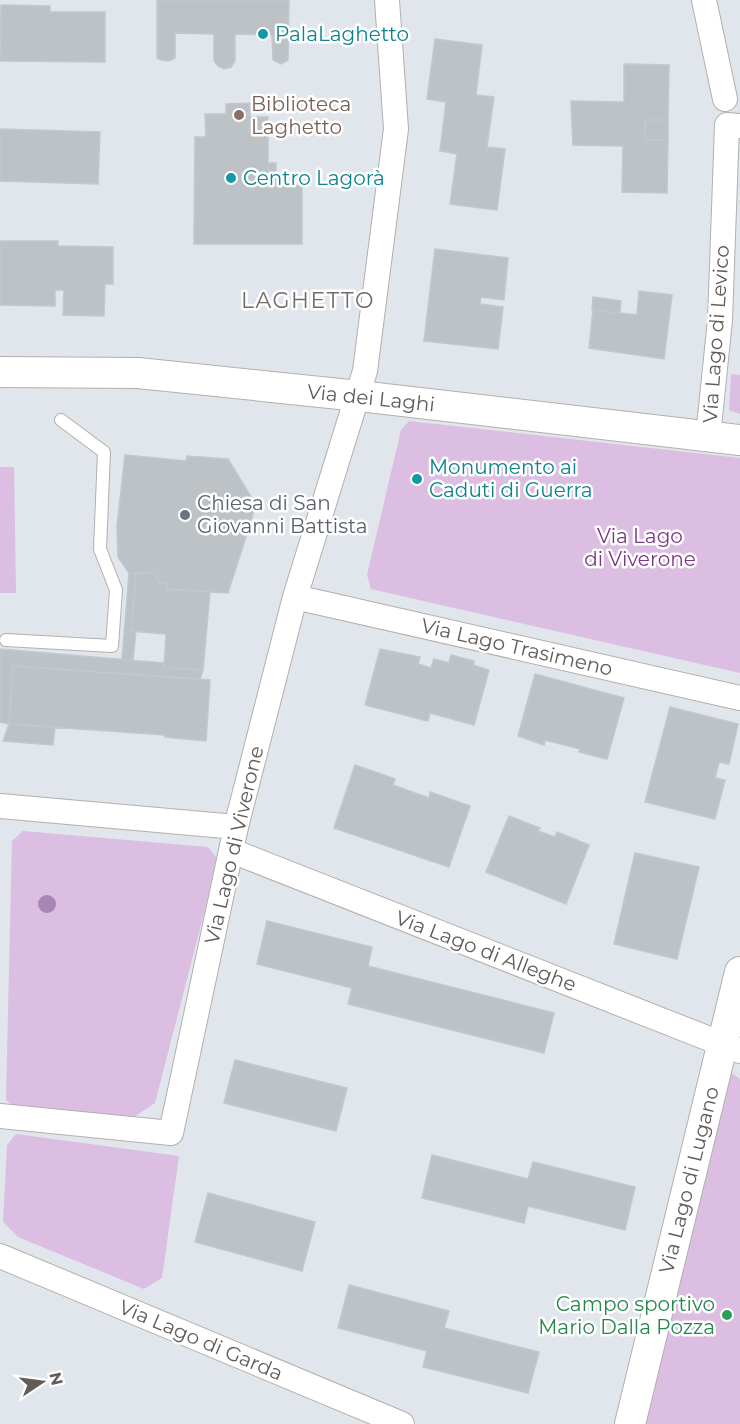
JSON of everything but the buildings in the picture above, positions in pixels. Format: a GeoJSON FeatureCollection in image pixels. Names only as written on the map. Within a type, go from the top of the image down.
{"type":"FeatureCollection","features":[{"type":"Feature","properties":{"kind":"street","name":"Via Lago di Viverone"},"geometry":{"type":"LineString","coordinates":[[0,1116],[171,1133],[236,827],[295,597],[365,371],[396,129],[387,0]]}},
{"type":"Feature","properties":{"kind":"street"},"geometry":{"type":"LineString","coordinates":[[704,0],[725,99]]}},
{"type":"Feature","properties":{"kind":"street","name":"Via Lago di Levico"},"geometry":{"type":"LineString","coordinates":[[708,436],[720,320],[734,126]]}},
{"type":"Feature","properties":{"kind":"street","name":"Via dei Laghi"},"geometry":{"type":"LineString","coordinates":[[0,372],[138,374],[358,396],[740,440]]}},
{"type":"Feature","properties":{"kind":"street","name":"Via Lago Trasimeno"},"geometry":{"type":"LineString","coordinates":[[295,597],[740,698]]}},
{"type":"Feature","properties":{"kind":"street"},"geometry":{"type":"LineString","coordinates":[[0,806],[236,827]]}},
{"type":"Feature","properties":{"kind":"street","name":"Via Lago di Alleghe"},"geometry":{"type":"LineString","coordinates":[[232,851],[731,1047]]}},
{"type":"Feature","properties":{"kind":"street","name":"Via Lago di Lugano"},"geometry":{"type":"LineString","coordinates":[[630,1424],[731,1047],[740,972]]}},
{"type":"Feature","properties":{"kind":"street","name":"Via Lago di Garda"},"geometry":{"type":"LineString","coordinates":[[0,1256],[374,1419],[402,1424]]}},
{"type":"Feature","properties":{"kind":"lane"},"geometry":{"type":"LineString","coordinates":[[6,640],[112,646],[116,590],[100,549],[104,452],[61,420]]}},
{"type":"Feature","properties":{"kind":"green space"},"geometry":{"type":"Polygon","coordinates":[[[731,374],[740,375],[740,414],[729,410],[731,374]]]}},
{"type":"Feature","properties":{"kind":"green space","name":"Via Lago di Viverone"},"geometry":{"type":"Polygon","coordinates":[[[409,421],[740,458],[740,673],[371,589],[367,575],[401,430],[409,421]]]}},
{"type":"Feature","properties":{"kind":"green space"},"geometry":{"type":"Polygon","coordinates":[[[0,467],[14,467],[16,593],[0,593],[0,467]]]}},
{"type":"Feature","properties":{"kind":"green space"},"geometry":{"type":"Polygon","coordinates":[[[23,831],[208,847],[218,859],[155,1103],[134,1117],[13,1106],[6,1100],[12,841],[23,831]]]}},
{"type":"Feature","properties":{"kind":"green space"},"geometry":{"type":"Polygon","coordinates":[[[730,1072],[740,1079],[740,1424],[646,1424],[730,1072]]]}},
{"type":"Feature","properties":{"kind":"green space"},"geometry":{"type":"Polygon","coordinates":[[[16,1134],[179,1156],[162,1278],[144,1289],[18,1237],[3,1222],[7,1145],[16,1134]]]}},
{"type":"Feature","properties":{"kind":"place","name":"PalaLaghetto"},"geometry":{"type":"Point","coordinates":[263,34]}},
{"type":"Feature","properties":{"kind":"place","name":"Biblioteca Laghetto"},"geometry":{"type":"Point","coordinates":[239,115]}},
{"type":"Feature","properties":{"kind":"place","name":"Centro Lagorà"},"geometry":{"type":"Point","coordinates":[231,178]}},
{"type":"Feature","properties":{"kind":"place","name":"Monumento ai Caduti di Guerra"},"geometry":{"type":"Point","coordinates":[417,479]}},
{"type":"Feature","properties":{"kind":"place","name":"Chiesa di San Giovanni Battista"},"geometry":{"type":"Point","coordinates":[185,515]}},
{"type":"Feature","properties":{"kind":"place","name":"Campo sportivo Mario Dalla Pozza"},"geometry":{"type":"Point","coordinates":[727,1315]}},
{"type":"Feature","properties":{"kind":"district","name":"LAGHETTO"},"geometry":{"type":"Point","coordinates":[308,300]}}]}
